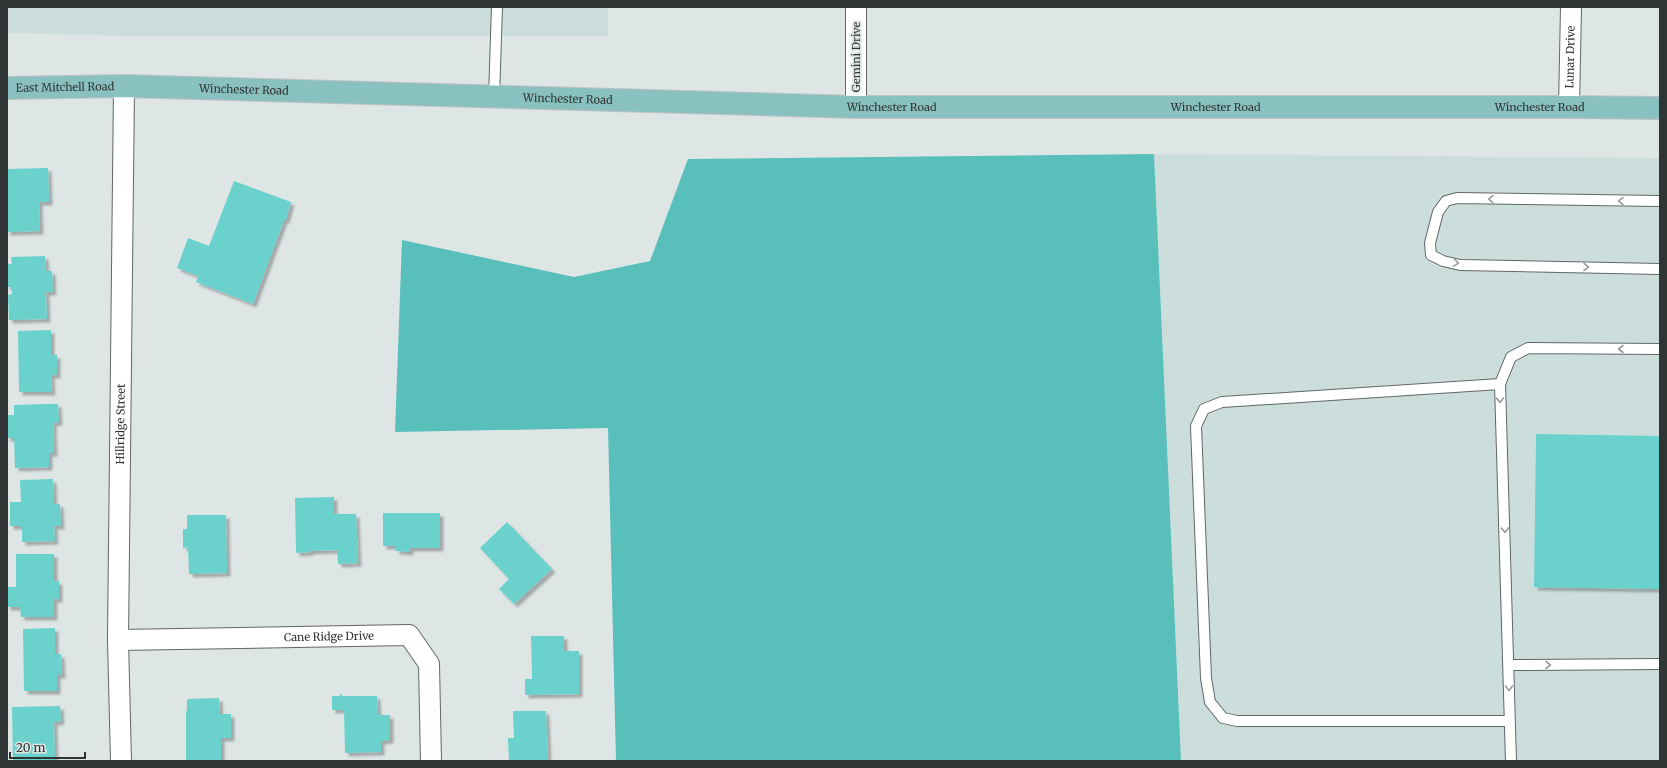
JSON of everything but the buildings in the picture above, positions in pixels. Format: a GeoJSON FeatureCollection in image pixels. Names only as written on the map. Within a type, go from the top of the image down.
{"type":"FeatureCollection","features":[{"type":"Feature","properties":{"kind":"main road","name":"Winchester Road"},"geometry":{"type":"LineString","coordinates":[[124,86],[856,107],[1660,108]]}},
{"type":"Feature","properties":{"kind":"main road","name":"East Mitchell Road"},"geometry":{"type":"LineString","coordinates":[[7,88],[124,86]]}},
{"type":"Feature","properties":{"kind":"street","name":"Gemini Drive"},"geometry":{"type":"LineString","coordinates":[[856,7],[856,107]]}},
{"type":"Feature","properties":{"kind":"street","name":"Lunar Drive"},"geometry":{"type":"LineString","coordinates":[[1569,107],[1571,7]]}},
{"type":"Feature","properties":{"kind":"street","name":"Hillridge Street"},"geometry":{"type":"LineString","coordinates":[[121,761],[118,640],[124,86]]}},
{"type":"Feature","properties":{"kind":"street","name":"Cane Ridge Drive"},"geometry":{"type":"LineString","coordinates":[[118,640],[409,635],[429,664],[431,761]]}},
{"type":"Feature","properties":{"kind":"lane"},"geometry":{"type":"LineString","coordinates":[[494,97],[497,7]]}},
{"type":"Feature","properties":{"kind":"lane"},"geometry":{"type":"LineString","coordinates":[[1660,201],[1457,198],[1446,201],[1438,212],[1430,243],[1432,255],[1443,261],[1460,264],[1660,269]]}},
{"type":"Feature","properties":{"kind":"lane"},"geometry":{"type":"LineString","coordinates":[[1511,761],[1500,384],[1511,357],[1528,348],[1660,349]]}},
{"type":"Feature","properties":{"kind":"lane"},"geometry":{"type":"LineString","coordinates":[[1500,384],[1222,402],[1204,409],[1196,426],[1206,678],[1210,702],[1223,718],[1237,721],[1509,721]]}},
{"type":"Feature","properties":{"kind":"lane"},"geometry":{"type":"LineString","coordinates":[[1509,665],[1660,664]]}},
{"type":"Feature","properties":{"kind":"shaded area"},"geometry":{"type":"Polygon","coordinates":[[[7,7],[608,7],[608,36],[127,36],[7,33],[7,7]]]}},
{"type":"Feature","properties":{"kind":"shaded area"},"geometry":{"type":"Polygon","coordinates":[[[1154,154],[1660,158],[1660,761],[1181,761],[1154,154]]]}},
{"type":"Feature","properties":{"kind":"shaded area"},"geometry":{"type":"Polygon","coordinates":[[[1154,154],[1181,761],[616,761],[608,428],[395,432],[402,240],[574,277],[650,261],[688,159],[1154,154]]]}}]}
